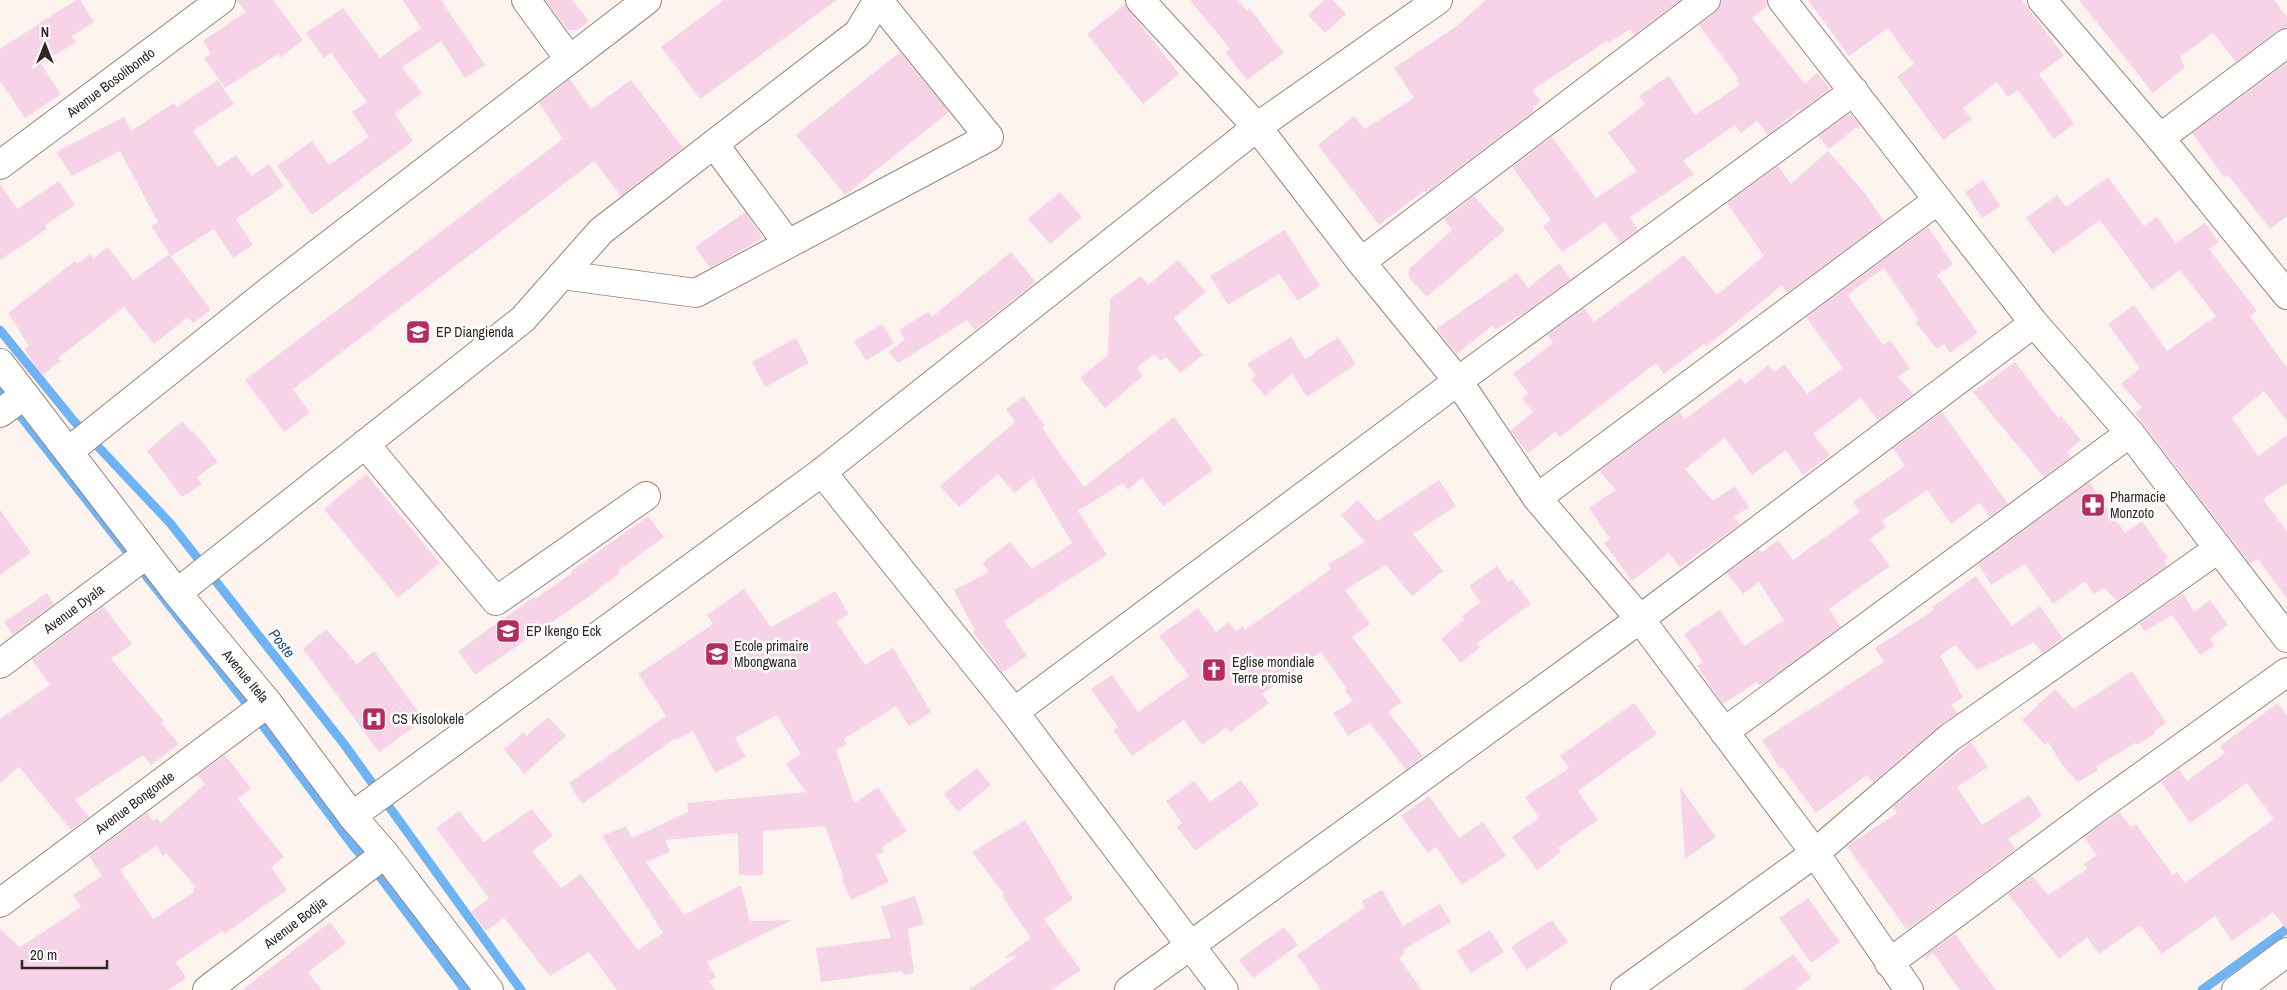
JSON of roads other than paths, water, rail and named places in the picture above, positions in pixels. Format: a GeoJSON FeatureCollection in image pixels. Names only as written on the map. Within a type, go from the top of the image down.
{"type":"FeatureCollection","features":[{"type":"Feature","properties":{"kind":"street","name":"Avenue Bosolibondo"},"geometry":{"type":"LineString","coordinates":[[0,165],[221,0]]}},
{"type":"Feature","properties":{"kind":"street"},"geometry":{"type":"LineString","coordinates":[[526,0],[569,59]]}},
{"type":"Feature","properties":{"kind":"street"},"geometry":{"type":"LineString","coordinates":[[68,451],[269,291],[647,0]]}},
{"type":"Feature","properties":{"kind":"street"},"geometry":{"type":"LineString","coordinates":[[177,593],[522,319],[601,231],[858,33],[878,0],[989,137],[696,293],[562,275]]}},
{"type":"Feature","properties":{"kind":"street"},"geometry":{"type":"LineString","coordinates":[[1140,0],[1256,127],[1458,381],[1537,498],[1640,619],[1815,853],[1909,990]]}},
{"type":"Feature","properties":{"kind":"street"},"geometry":{"type":"LineString","coordinates":[[352,816],[822,472],[1256,127],[1438,0]]}},
{"type":"Feature","properties":{"kind":"street"},"geometry":{"type":"LineString","coordinates":[[1362,262],[1706,0]]}},
{"type":"Feature","properties":{"kind":"street"},"geometry":{"type":"LineString","coordinates":[[1782,0],[2034,323],[2130,433],[2287,638]]}},
{"type":"Feature","properties":{"kind":"street"},"geometry":{"type":"LineString","coordinates":[[2042,0],[2160,138],[2287,295]]}},
{"type":"Feature","properties":{"kind":"street"},"geometry":{"type":"LineString","coordinates":[[2160,138],[2287,43]]}},
{"type":"Feature","properties":{"kind":"street"},"geometry":{"type":"LineString","coordinates":[[1014,712],[1458,381],[1854,91]]}},
{"type":"Feature","properties":{"kind":"street"},"geometry":{"type":"LineString","coordinates":[[714,144],[788,244]]}},
{"type":"Feature","properties":{"kind":"street"},"geometry":{"type":"LineString","coordinates":[[1537,498],[1938,200]]}},
{"type":"Feature","properties":{"kind":"street"},"geometry":{"type":"LineString","coordinates":[[1129,990],[1640,619],[2034,323]]}},
{"type":"Feature","properties":{"kind":"street","name":"Avenue Itela"},"geometry":{"type":"LineString","coordinates":[[0,363],[177,593],[268,703],[352,816],[385,854],[489,990]]}},
{"type":"Feature","properties":{"kind":"street"},"geometry":{"type":"LineString","coordinates":[[0,413],[25,395]]}},
{"type":"Feature","properties":{"kind":"street"},"geometry":{"type":"LineString","coordinates":[[1724,732],[2130,433]]}},
{"type":"Feature","properties":{"kind":"street"},"geometry":{"type":"LineString","coordinates":[[365,444],[496,601],[646,496]]}},
{"type":"Feature","properties":{"kind":"street"},"geometry":{"type":"LineString","coordinates":[[822,472],[1014,712],[1224,990]]}},
{"type":"Feature","properties":{"kind":"street"},"geometry":{"type":"LineString","coordinates":[[1624,990],[1815,853],[1949,738],[2218,548]]}},
{"type":"Feature","properties":{"kind":"street","name":"Avenue Dyala"},"geometry":{"type":"LineString","coordinates":[[0,664],[147,554]]}},
{"type":"Feature","properties":{"kind":"street"},"geometry":{"type":"LineString","coordinates":[[1889,963],[2096,809],[2287,672]]}},
{"type":"Feature","properties":{"kind":"street","name":"Avenue Bongonde"},"geometry":{"type":"LineString","coordinates":[[0,903],[268,703]]}},
{"type":"Feature","properties":{"kind":"street","name":"Avenue Bodjia"},"geometry":{"type":"LineString","coordinates":[[206,990],[385,854]]}},
{"type":"Feature","properties":{"kind":"street"},"geometry":{"type":"LineString","coordinates":[[2238,989],[2287,952]]}},
{"type":"Feature","properties":{"kind":"waterway","name":"Poste"},"geometry":{"type":"LineString","coordinates":[[0,330],[73,420],[170,523],[344,744],[521,990]]}},
{"type":"Feature","properties":{"kind":"waterway"},"geometry":{"type":"LineString","coordinates":[[0,390],[243,699],[354,847],[381,878],[465,990]]}},
{"type":"Feature","properties":{"kind":"waterway"},"geometry":{"type":"LineString","coordinates":[[2202,990],[2287,929]]}},
{"type":"Feature","properties":{"kind":"place","name":"EP Diangienda"},"geometry":{"type":"Point","coordinates":[418,332]}},
{"type":"Feature","properties":{"kind":"place","name":"Pharmacie Monzoto"},"geometry":{"type":"Point","coordinates":[2093,505]}},
{"type":"Feature","properties":{"kind":"place","name":"EP Ikengo Eck"},"geometry":{"type":"Point","coordinates":[508,631]}},
{"type":"Feature","properties":{"kind":"place","name":"Ecole primaire Mbongwana"},"geometry":{"type":"Point","coordinates":[717,654]}},
{"type":"Feature","properties":{"kind":"place","name":"Eglise mondiale Terre promise"},"geometry":{"type":"Point","coordinates":[1214,670]}},
{"type":"Feature","properties":{"kind":"place","name":"CS Kisolokele"},"geometry":{"type":"Point","coordinates":[374,719]}}]}
